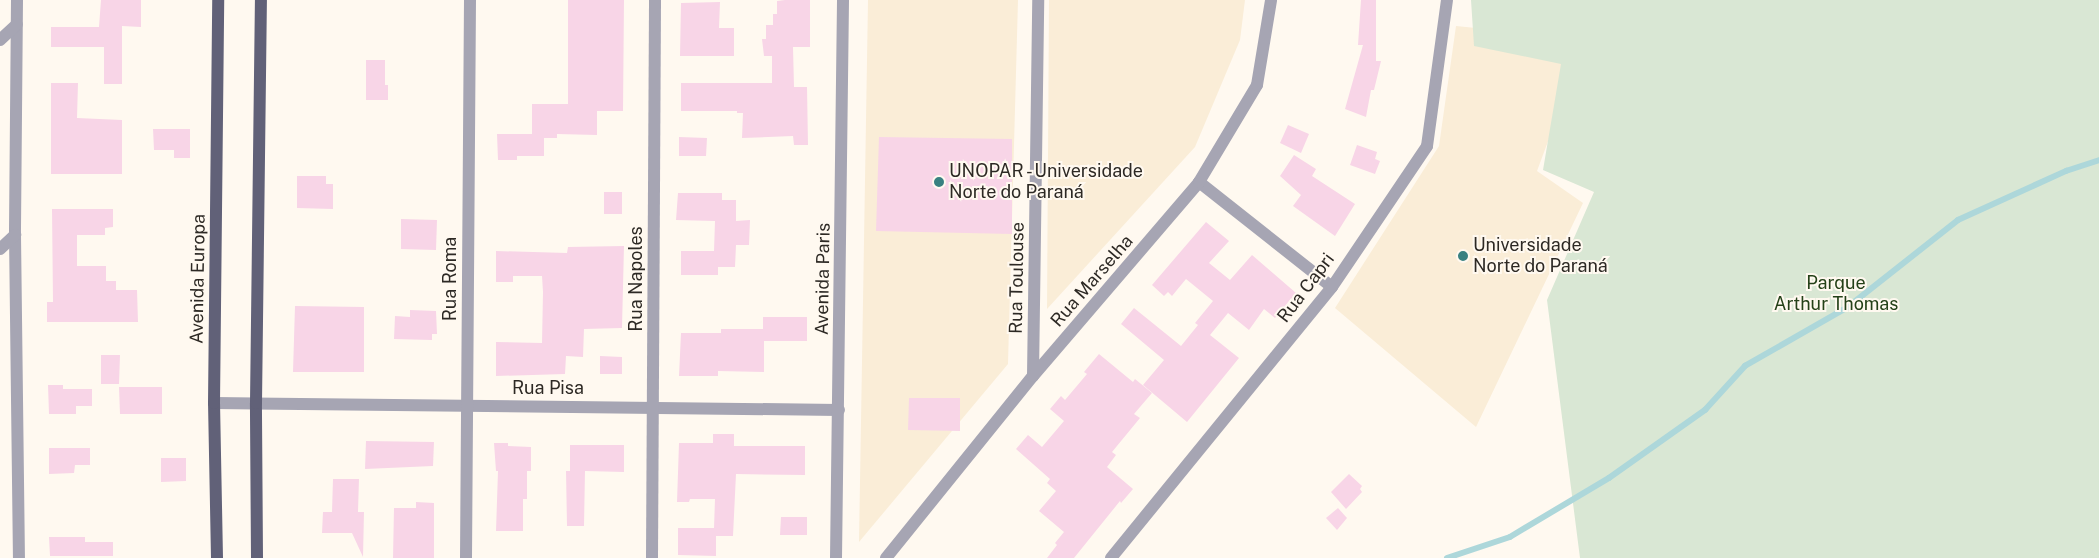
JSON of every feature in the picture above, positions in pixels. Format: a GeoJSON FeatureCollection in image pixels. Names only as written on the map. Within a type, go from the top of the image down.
{"type":"FeatureCollection","features":[{"type":"Feature","properties":{"kind":"main road","name":"Avenida Europa"},"geometry":{"type":"LineString","coordinates":[[217,558],[214,403],[218,0]]}},
{"type":"Feature","properties":{"kind":"main road"},"geometry":{"type":"LineString","coordinates":[[257,558],[256,403],[261,0]]}},
{"type":"Feature","properties":{"kind":"street"},"geometry":{"type":"LineString","coordinates":[[17,0],[15,235],[19,558]]}},
{"type":"Feature","properties":{"kind":"street","name":"Rua Roma"},"geometry":{"type":"LineString","coordinates":[[466,558],[470,0]]}},
{"type":"Feature","properties":{"kind":"street","name":"Rua Napoles"},"geometry":{"type":"LineString","coordinates":[[652,558],[655,0]]}},
{"type":"Feature","properties":{"kind":"street","name":"Avenida Paris"},"geometry":{"type":"LineString","coordinates":[[836,558],[843,0]]}},
{"type":"Feature","properties":{"kind":"street","name":"Rua Toulouse"},"geometry":{"type":"LineString","coordinates":[[1033,376],[1038,0]]}},
{"type":"Feature","properties":{"kind":"street","name":"Rua Marselha"},"geometry":{"type":"LineString","coordinates":[[886,558],[1033,376],[1199,182],[1257,85],[1271,0]]}},
{"type":"Feature","properties":{"kind":"street","name":"Rua Capri"},"geometry":{"type":"LineString","coordinates":[[1111,558],[1332,287],[1427,146],[1447,0]]}},
{"type":"Feature","properties":{"kind":"street"},"geometry":{"type":"LineString","coordinates":[[0,40],[17,24]]}},
{"type":"Feature","properties":{"kind":"street"},"geometry":{"type":"LineString","coordinates":[[1199,182],[1332,287]]}},
{"type":"Feature","properties":{"kind":"street"},"geometry":{"type":"LineString","coordinates":[[0,249],[15,235]]}},
{"type":"Feature","properties":{"kind":"street","name":"Rua Pisa"},"geometry":{"type":"LineString","coordinates":[[214,403],[652,406],[839,410]]}},
{"type":"Feature","properties":{"kind":"shaded area","name":"UNOPAR - Universidade Norte do Paraná"},"geometry":{"type":"Polygon","coordinates":[[[868,0],[1018,0],[1008,364],[859,542],[868,0]]]}},
{"type":"Feature","properties":{"kind":"shaded area"},"geometry":{"type":"Polygon","coordinates":[[[1049,0],[1245,0],[1240,40],[1195,147],[1047,309],[1049,0]]]}},
{"type":"Feature","properties":{"kind":"shaded area","name":"Universidade Norte do Paraná"},"geometry":{"type":"Polygon","coordinates":[[[1456,26],[1586,39],[1537,171],[1583,203],[1476,427],[1335,308],[1439,146],[1456,26]]]}},
{"type":"Feature","properties":{"kind":"green space","name":"Parque Arthur Thomas"},"geometry":{"type":"Polygon","coordinates":[[[1471,0],[2099,0],[2099,558],[1580,558],[1547,300],[1594,192],[1543,170],[1561,64],[1474,46],[1471,0]]]}},
{"type":"Feature","properties":{"kind":"building"},"geometry":{"type":"Polygon","coordinates":[[[101,0],[141,0],[141,27],[122,26],[122,84],[104,84],[104,47],[51,47],[51,27],[99,27],[101,0]]]}},
{"type":"Feature","properties":{"kind":"building"},"geometry":{"type":"Polygon","coordinates":[[[568,0],[624,0],[623,111],[597,111],[597,135],[557,134],[557,138],[544,138],[544,156],[517,156],[517,160],[498,160],[497,134],[532,134],[532,104],[568,104],[568,0]]]}},
{"type":"Feature","properties":{"kind":"building"},"geometry":{"type":"Polygon","coordinates":[[[810,0],[810,47],[793,47],[794,87],[807,87],[808,145],[794,145],[793,136],[742,138],[743,113],[737,113],[737,111],[681,111],[681,83],[772,83],[772,56],[764,56],[762,39],[766,39],[766,25],[773,25],[773,14],[777,14],[777,1],[810,0]]]}},
{"type":"Feature","properties":{"kind":"building"},"geometry":{"type":"Polygon","coordinates":[[[1361,0],[1376,0],[1376,61],[1381,61],[1374,90],[1371,90],[1366,117],[1345,109],[1363,45],[1358,45],[1361,0]]]}},
{"type":"Feature","properties":{"kind":"building"},"geometry":{"type":"Polygon","coordinates":[[[720,2],[719,28],[734,28],[734,56],[680,56],[681,3],[720,2]]]}},
{"type":"Feature","properties":{"kind":"building"},"geometry":{"type":"Polygon","coordinates":[[[366,60],[385,60],[385,85],[388,85],[388,100],[366,100],[366,60]]]}},
{"type":"Feature","properties":{"kind":"building"},"geometry":{"type":"Polygon","coordinates":[[[51,83],[78,83],[77,118],[122,120],[122,174],[51,174],[51,83]]]}},
{"type":"Feature","properties":{"kind":"building"},"geometry":{"type":"Polygon","coordinates":[[[1288,125],[1309,134],[1301,153],[1280,143],[1288,125]]]}},
{"type":"Feature","properties":{"kind":"building"},"geometry":{"type":"Polygon","coordinates":[[[153,129],[190,129],[190,158],[174,158],[174,150],[154,150],[153,129]]]}},
{"type":"Feature","properties":{"kind":"building"},"geometry":{"type":"Polygon","coordinates":[[[679,137],[707,138],[706,156],[679,156],[679,137]]]}},
{"type":"Feature","properties":{"kind":"building"},"geometry":{"type":"Polygon","coordinates":[[[879,137],[1012,139],[1012,234],[876,231],[879,137]]]}},
{"type":"Feature","properties":{"kind":"building"},"geometry":{"type":"Polygon","coordinates":[[[1357,145],[1377,152],[1375,159],[1380,161],[1375,174],[1350,165],[1357,145]]]}},
{"type":"Feature","properties":{"kind":"building"},"geometry":{"type":"Polygon","coordinates":[[[1294,155],[1316,169],[1312,176],[1355,204],[1335,236],[1293,206],[1301,195],[1280,176],[1294,155]]]}},
{"type":"Feature","properties":{"kind":"building"},"geometry":{"type":"Polygon","coordinates":[[[297,176],[326,176],[326,184],[333,184],[333,209],[297,208],[297,176]]]}},
{"type":"Feature","properties":{"kind":"building"},"geometry":{"type":"Polygon","coordinates":[[[604,192],[622,192],[622,214],[604,214],[604,192]]]}},
{"type":"Feature","properties":{"kind":"building"},"geometry":{"type":"Polygon","coordinates":[[[678,193],[722,193],[722,200],[736,200],[736,221],[750,220],[749,245],[736,245],[735,267],[718,267],[718,275],[681,275],[681,251],[714,251],[715,221],[676,220],[678,193]]]}},
{"type":"Feature","properties":{"kind":"building"},"geometry":{"type":"Polygon","coordinates":[[[52,209],[113,209],[113,227],[105,228],[105,235],[77,235],[77,266],[106,266],[106,281],[116,281],[116,290],[137,290],[138,322],[47,322],[47,302],[53,302],[52,209]]]}},
{"type":"Feature","properties":{"kind":"building"},"geometry":{"type":"Polygon","coordinates":[[[401,219],[437,220],[436,250],[401,249],[401,219]]]}},
{"type":"Feature","properties":{"kind":"building"},"geometry":{"type":"Polygon","coordinates":[[[1206,222],[1229,241],[1209,263],[1230,280],[1252,255],[1296,293],[1275,318],[1264,309],[1249,330],[1228,313],[1210,335],[1239,358],[1187,422],[1143,385],[1164,360],[1121,324],[1134,308],[1181,346],[1198,325],[1195,323],[1213,301],[1186,279],[1172,296],[1168,292],[1164,296],[1152,285],[1206,222]]]}},
{"type":"Feature","properties":{"kind":"building"},"geometry":{"type":"Polygon","coordinates":[[[624,246],[622,328],[584,329],[583,357],[566,356],[565,374],[496,376],[496,342],[542,343],[543,292],[542,276],[513,276],[513,282],[496,282],[496,251],[567,253],[568,247],[624,246]]]}},
{"type":"Feature","properties":{"kind":"building"},"geometry":{"type":"Polygon","coordinates":[[[295,306],[364,307],[364,372],[293,372],[295,306]]]}},
{"type":"Feature","properties":{"kind":"building"},"geometry":{"type":"Polygon","coordinates":[[[410,310],[436,311],[437,334],[432,334],[432,340],[394,339],[395,316],[410,317],[410,310]]]}},
{"type":"Feature","properties":{"kind":"building"},"geometry":{"type":"Polygon","coordinates":[[[763,317],[807,317],[807,341],[764,341],[764,372],[718,371],[718,376],[679,376],[681,333],[721,333],[721,329],[763,329],[763,317]]]}},
{"type":"Feature","properties":{"kind":"building"},"geometry":{"type":"Polygon","coordinates":[[[1099,354],[1133,382],[1135,379],[1152,393],[1134,414],[1140,418],[1112,452],[1116,455],[1107,467],[1133,489],[1121,503],[1120,501],[1074,558],[1047,558],[1057,545],[1055,543],[1064,532],[1039,511],[1056,491],[1047,483],[1050,479],[1016,449],[1028,435],[1042,447],[1064,421],[1050,409],[1061,396],[1065,400],[1087,374],[1084,372],[1099,354]]]}},
{"type":"Feature","properties":{"kind":"building"},"geometry":{"type":"Polygon","coordinates":[[[101,355],[120,355],[119,384],[101,384],[101,355]]]}},
{"type":"Feature","properties":{"kind":"building"},"geometry":{"type":"Polygon","coordinates":[[[600,356],[622,357],[622,374],[600,374],[600,356]]]}},
{"type":"Feature","properties":{"kind":"building"},"geometry":{"type":"Polygon","coordinates":[[[48,385],[63,385],[63,389],[92,389],[92,406],[76,406],[76,414],[49,414],[48,385]]]}},
{"type":"Feature","properties":{"kind":"building"},"geometry":{"type":"Polygon","coordinates":[[[119,387],[162,387],[162,414],[120,414],[119,387]]]}},
{"type":"Feature","properties":{"kind":"building"},"geometry":{"type":"Polygon","coordinates":[[[909,398],[960,398],[960,431],[908,430],[909,398]]]}},
{"type":"Feature","properties":{"kind":"building"},"geometry":{"type":"Polygon","coordinates":[[[713,434],[734,434],[734,446],[805,446],[805,475],[736,474],[733,536],[716,536],[716,556],[678,555],[678,528],[714,528],[715,499],[690,499],[689,502],[677,502],[679,443],[713,443],[713,434]]]}},
{"type":"Feature","properties":{"kind":"building"},"geometry":{"type":"Polygon","coordinates":[[[366,441],[434,442],[433,466],[365,469],[366,441]]]}},
{"type":"Feature","properties":{"kind":"building"},"geometry":{"type":"Polygon","coordinates":[[[494,443],[508,443],[508,446],[531,447],[531,471],[527,471],[527,499],[523,499],[523,531],[496,531],[498,471],[496,471],[494,443]]]}},
{"type":"Feature","properties":{"kind":"building"},"geometry":{"type":"Polygon","coordinates":[[[570,445],[624,445],[624,472],[585,471],[584,526],[567,526],[566,471],[570,471],[570,445]]]}},
{"type":"Feature","properties":{"kind":"building"},"geometry":{"type":"Polygon","coordinates":[[[49,448],[90,448],[90,465],[75,465],[74,473],[49,474],[49,448]]]}},
{"type":"Feature","properties":{"kind":"building"},"geometry":{"type":"Polygon","coordinates":[[[161,458],[186,458],[186,481],[161,482],[161,458]]]}},
{"type":"Feature","properties":{"kind":"building"},"geometry":{"type":"Polygon","coordinates":[[[1349,474],[1362,486],[1360,489],[1362,492],[1346,509],[1331,492],[1349,474]]]}},
{"type":"Feature","properties":{"kind":"building"},"geometry":{"type":"Polygon","coordinates":[[[333,479],[359,479],[358,512],[364,512],[363,557],[352,533],[322,533],[323,512],[332,512],[333,479]]]}},
{"type":"Feature","properties":{"kind":"building"},"geometry":{"type":"Polygon","coordinates":[[[416,502],[434,503],[434,558],[393,558],[394,508],[416,508],[416,502]]]}},
{"type":"Feature","properties":{"kind":"building"},"geometry":{"type":"Polygon","coordinates":[[[1338,508],[1347,518],[1337,530],[1326,518],[1338,508]]]}},
{"type":"Feature","properties":{"kind":"building"},"geometry":{"type":"Polygon","coordinates":[[[781,517],[807,517],[807,535],[780,535],[781,517]]]}},
{"type":"Feature","properties":{"kind":"building"},"geometry":{"type":"Polygon","coordinates":[[[49,537],[85,537],[85,542],[113,542],[113,556],[50,556],[49,537]]]}},
{"type":"Feature","properties":{"kind":"waterway"},"geometry":{"type":"LineString","coordinates":[[1447,558],[1510,537],[1609,478],[1705,410],[1745,366],[1848,307],[1958,220],[2066,171],[2099,160]]}},
{"type":"Feature","properties":{"kind":"place","name":"UNOPAR - Universidade Norte do Paraná"},"geometry":{"type":"Point","coordinates":[939,182]}},
{"type":"Feature","properties":{"kind":"place","name":"Universidade Norte do Paraná"},"geometry":{"type":"Point","coordinates":[1463,256]}}]}
